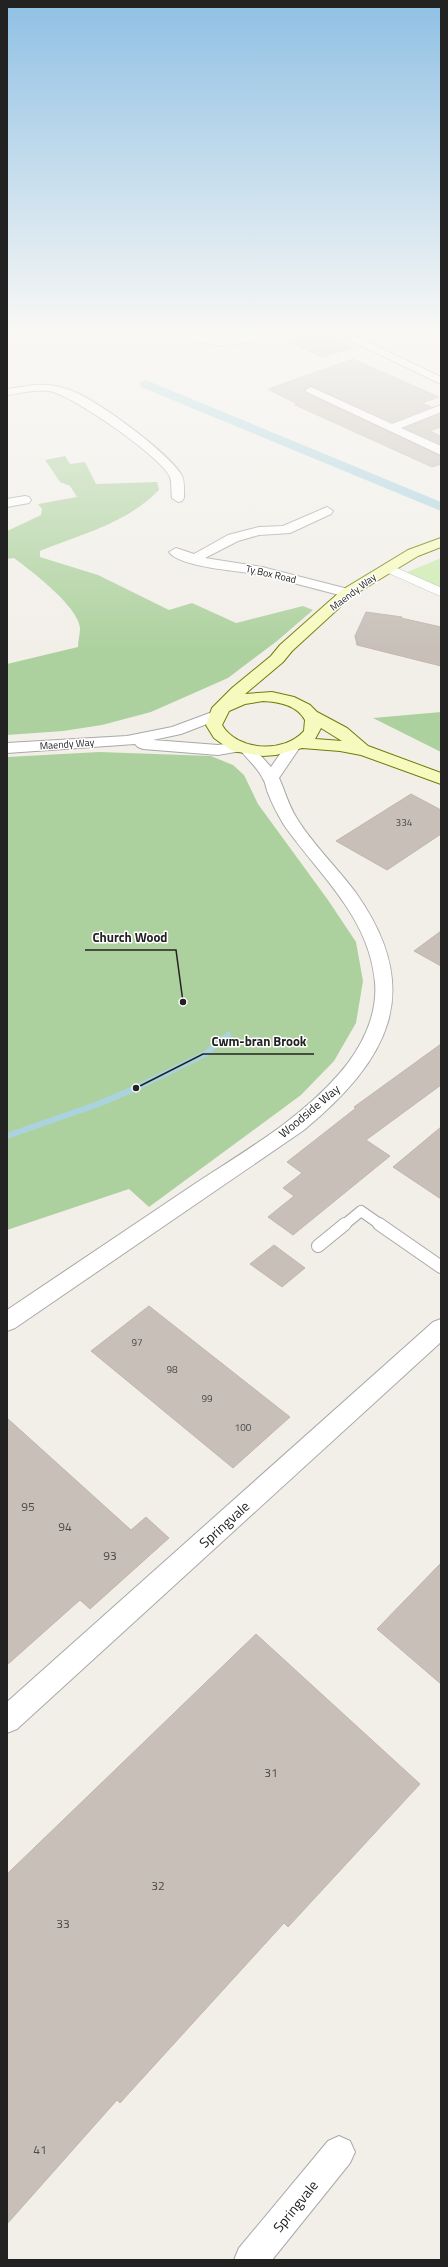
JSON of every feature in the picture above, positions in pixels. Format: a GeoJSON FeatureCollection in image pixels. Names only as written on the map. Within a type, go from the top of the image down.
{"type":"FeatureCollection","features":[{"type":"Feature","properties":{"kind":"street"},"geometry":{"type":"LineString","coordinates":[[132,439],[165,463],[176,476],[178,498]]}},
{"type":"Feature","properties":{"kind":"street"},"geometry":{"type":"LineString","coordinates":[[414,439],[441,451]]}},
{"type":"Feature","properties":{"kind":"street"},"geometry":{"type":"LineString","coordinates":[[7,503],[25,500]]}},
{"type":"Feature","properties":{"kind":"street"},"geometry":{"type":"LineString","coordinates":[[194,560],[204,552],[233,538],[259,532],[285,530],[327,512]]}},
{"type":"Feature","properties":{"kind":"street","name":"Maendy Way"},"geometry":{"type":"LineString","coordinates":[[243,748],[221,738],[216,732],[214,725],[219,712],[238,691],[277,659],[286,648],[347,593],[413,553],[441,542]]}},
{"type":"Feature","properties":{"kind":"street","name":"Ty Box Road"},"geometry":{"type":"LineString","coordinates":[[176,552],[194,560],[262,571],[347,593]]}},
{"type":"Feature","properties":{"kind":"street","name":"Maendy Way"},"geometry":{"type":"LineString","coordinates":[[277,659],[274,673],[280,690],[294,702],[305,708],[312,716],[341,732],[364,750]]}},
{"type":"Feature","properties":{"kind":"street","name":"Maendy Way"},"geometry":{"type":"LineString","coordinates":[[7,748],[127,741],[176,731],[219,712],[234,701],[265,696],[294,702]]}},
{"type":"Feature","properties":{"kind":"street"},"geometry":{"type":"LineString","coordinates":[[271,778],[296,745],[313,730],[314,723],[312,716]]}},
{"type":"Feature","properties":{"kind":"street","name":"Maendy Way"},"geometry":{"type":"LineString","coordinates":[[127,741],[147,745],[218,750],[243,748],[263,751],[296,745],[340,746],[364,750]]}},
{"type":"Feature","properties":{"kind":"street","name":"Woodside Way"},"geometry":{"type":"LineString","coordinates":[[7,1322],[236,1167],[298,1123],[345,1080],[363,1058],[376,1033],[384,1004],[385,983],[381,961],[374,938],[359,910],[338,878],[292,823],[282,808],[271,778],[243,748]]}},
{"type":"Feature","properties":{"kind":"street"},"geometry":{"type":"LineString","coordinates":[[364,750],[441,779]]}},
{"type":"Feature","properties":{"kind":"street","name":"Springvale"},"geometry":{"type":"LineString","coordinates":[[7,1720],[441,1328]]}},
{"type":"Feature","properties":{"kind":"street","name":"Springvale"},"geometry":{"type":"LineString","coordinates":[[251,2260],[338,2152]]}},
{"type":"Feature","properties":{"kind":"lane"},"geometry":{"type":"LineString","coordinates":[[387,568],[441,592]]}},
{"type":"Feature","properties":{"kind":"lane"},"geometry":{"type":"LineString","coordinates":[[318,1246],[360,1211],[441,1267]]}},
{"type":"Feature","properties":{"kind":"green space"},"geometry":{"type":"Polygon","coordinates":[[[65,456],[70,464],[85,462],[96,484],[157,482],[159,490],[147,501],[122,518],[94,531],[40,551],[40,557],[98,575],[169,610],[192,603],[236,623],[303,606],[313,610],[277,641],[228,678],[151,712],[102,725],[63,731],[7,735],[7,664],[78,647],[80,628],[77,619],[63,600],[14,558],[7,559],[7,531],[41,515],[42,509],[38,504],[77,497],[70,486],[60,482],[45,460],[65,456]]]}},
{"type":"Feature","properties":{"kind":"green space"},"geometry":{"type":"Polygon","coordinates":[[[441,558],[441,589],[405,573],[441,558]]]}},
{"type":"Feature","properties":{"kind":"green space"},"geometry":{"type":"Polygon","coordinates":[[[441,712],[441,752],[373,718],[441,712]]]}},
{"type":"Feature","properties":{"kind":"green space"},"geometry":{"type":"Polygon","coordinates":[[[99,752],[211,756],[233,765],[244,775],[258,804],[328,900],[356,942],[363,981],[356,1023],[334,1061],[301,1095],[149,1207],[129,1189],[7,1230],[7,757],[99,752]]]}},
{"type":"Feature","properties":{"kind":"building"},"geometry":{"type":"Polygon","coordinates":[[[370,439],[405,439],[441,456],[441,464],[432,467],[370,439]]]}},
{"type":"Feature","properties":{"kind":"building"},"geometry":{"type":"Polygon","coordinates":[[[429,439],[441,439],[441,444],[429,439]]]}},
{"type":"Feature","properties":{"kind":"building"},"geometry":{"type":"Polygon","coordinates":[[[366,612],[402,617],[401,618],[441,627],[441,666],[357,645],[355,636],[366,612]]]}},
{"type":"Feature","properties":{"kind":"building"},"geometry":{"type":"Polygon","coordinates":[[[411,794],[441,810],[441,834],[387,870],[336,841],[411,794]]]}},
{"type":"Feature","properties":{"kind":"building"},"geometry":{"type":"Polygon","coordinates":[[[441,931],[441,966],[414,951],[441,931]]]}},
{"type":"Feature","properties":{"kind":"building"},"geometry":{"type":"Polygon","coordinates":[[[441,1044],[441,1085],[366,1140],[390,1156],[293,1235],[268,1217],[294,1196],[283,1188],[302,1173],[287,1162],[356,1108],[354,1107],[441,1044]]]}},
{"type":"Feature","properties":{"kind":"building"},"geometry":{"type":"Polygon","coordinates":[[[441,1127],[441,1199],[393,1167],[441,1127]]]}},
{"type":"Feature","properties":{"kind":"building"},"geometry":{"type":"Polygon","coordinates":[[[274,1245],[305,1268],[282,1287],[250,1264],[274,1245]]]}},
{"type":"Feature","properties":{"kind":"building"},"geometry":{"type":"Polygon","coordinates":[[[149,1306],[290,1417],[233,1468],[91,1351],[149,1306]]]}},
{"type":"Feature","properties":{"kind":"building"},"geometry":{"type":"Polygon","coordinates":[[[7,1418],[131,1530],[146,1517],[169,1538],[90,1609],[80,1600],[7,1665],[7,1418]]]}},
{"type":"Feature","properties":{"kind":"building"},"geometry":{"type":"Polygon","coordinates":[[[441,1563],[441,1684],[377,1629],[441,1563]]]}},
{"type":"Feature","properties":{"kind":"building"},"geometry":{"type":"Polygon","coordinates":[[[256,1634],[420,1784],[288,1927],[284,1923],[120,2103],[117,2100],[7,2224],[7,1874],[256,1634]]]}},
{"type":"Feature","properties":{"kind":"waterway"},"geometry":{"type":"LineString","coordinates":[[277,439],[441,507]]}},
{"type":"Feature","properties":{"kind":"waterway"},"geometry":{"type":"LineString","coordinates":[[7,1136],[101,1103],[136,1088],[205,1054],[228,1035]]}},
{"type":"Feature","properties":{"kind":"place","name":"Church Wood"},"geometry":{"type":"Point","coordinates":[183,1002]}},
{"type":"Feature","properties":{"kind":"place","name":"Cwm-bran Brook"},"geometry":{"type":"Point","coordinates":[136,1088]}}]}
